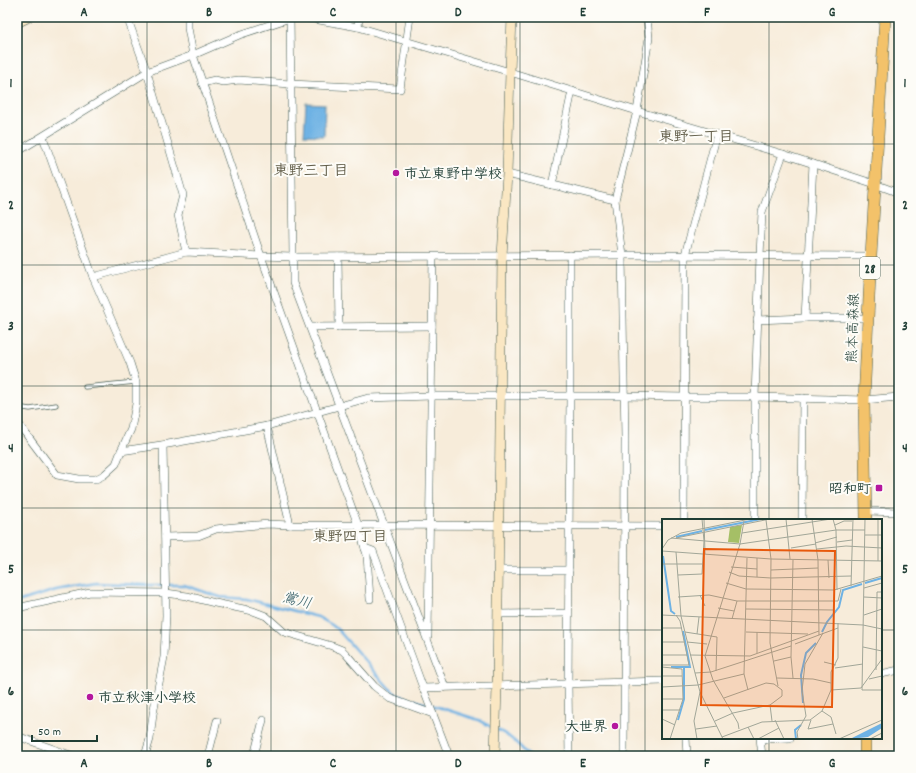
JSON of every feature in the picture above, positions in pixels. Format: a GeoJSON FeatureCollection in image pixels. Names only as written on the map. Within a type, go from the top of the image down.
{"type":"FeatureCollection","features":[{"type":"Feature","properties":{"kind":"main road","name":"熊本高森線"},"geometry":{"type":"LineString","coordinates":[[866,516],[864,400],[870,256],[885,17]]}},
{"type":"Feature","properties":{"kind":"main road"},"geometry":{"type":"LineString","coordinates":[[865,739],[865,756]]}},
{"type":"Feature","properties":{"kind":"street"},"geometry":{"type":"LineString","coordinates":[[17,23],[29,17]]}},
{"type":"Feature","properties":{"kind":"street"},"geometry":{"type":"LineString","coordinates":[[127,17],[147,72],[183,195],[178,215],[186,252]]}},
{"type":"Feature","properties":{"kind":"street"},"geometry":{"type":"LineString","coordinates":[[188,17],[188,28],[193,55],[202,83],[261,256],[358,525],[367,555],[370,599]]}},
{"type":"Feature","properties":{"kind":"street"},"geometry":{"type":"LineString","coordinates":[[290,17],[293,282],[445,687]]}},
{"type":"Feature","properties":{"kind":"street"},"geometry":{"type":"LineString","coordinates":[[17,152],[147,72],[193,55],[239,35],[290,17],[308,18],[358,28],[783,154],[899,193]]}},
{"type":"Feature","properties":{"kind":"street"},"geometry":{"type":"LineString","coordinates":[[358,28],[359,17]]}},
{"type":"Feature","properties":{"kind":"street"},"geometry":{"type":"LineString","coordinates":[[202,83],[215,80],[223,82],[239,80],[400,89],[410,17]]}},
{"type":"Feature","properties":{"kind":"street"},"geometry":{"type":"LineString","coordinates":[[495,756],[502,256],[507,174],[512,17]]}},
{"type":"Feature","properties":{"kind":"street"},"geometry":{"type":"LineString","coordinates":[[624,756],[625,439],[622,255],[615,200],[637,111],[649,38],[647,17]]}},
{"type":"Feature","properties":{"kind":"street"},"geometry":{"type":"LineString","coordinates":[[552,185],[572,91]]}},
{"type":"Feature","properties":{"kind":"street"},"geometry":{"type":"LineString","coordinates":[[684,519],[685,255],[717,134]]}},
{"type":"Feature","properties":{"kind":"street"},"geometry":{"type":"LineString","coordinates":[[17,422],[57,475],[79,479],[96,479],[104,475],[116,464],[132,429],[136,404],[136,382],[130,363],[93,277],[43,137]]}},
{"type":"Feature","properties":{"kind":"street"},"geometry":{"type":"LineString","coordinates":[[755,519],[755,397],[762,212],[783,154]]}},
{"type":"Feature","properties":{"kind":"street"},"geometry":{"type":"LineString","coordinates":[[806,318],[813,164]]}},
{"type":"Feature","properties":{"kind":"street"},"geometry":{"type":"LineString","coordinates":[[507,174],[615,200]]}},
{"type":"Feature","properties":{"kind":"street"},"geometry":{"type":"LineString","coordinates":[[93,277],[186,252],[293,257],[570,255],[870,256]]}},
{"type":"Feature","properties":{"kind":"street"},"geometry":{"type":"LineString","coordinates":[[569,756],[568,613],[570,255]]}},
{"type":"Feature","properties":{"kind":"street"},"geometry":{"type":"LineString","coordinates":[[428,642],[433,256]]}},
{"type":"Feature","properties":{"kind":"street"},"geometry":{"type":"LineString","coordinates":[[338,257],[339,327]]}},
{"type":"Feature","properties":{"kind":"street"},"geometry":{"type":"LineString","coordinates":[[757,320],[868,318]]}},
{"type":"Feature","properties":{"kind":"street"},"geometry":{"type":"LineString","coordinates":[[310,327],[432,326]]}},
{"type":"Feature","properties":{"kind":"street"},"geometry":{"type":"LineString","coordinates":[[121,451],[266,426],[368,398],[431,396],[624,396],[864,400],[899,397]]}},
{"type":"Feature","properties":{"kind":"street"},"geometry":{"type":"LineString","coordinates":[[802,519],[803,398]]}},
{"type":"Feature","properties":{"kind":"street"},"geometry":{"type":"LineString","coordinates":[[266,426],[290,525]]}},
{"type":"Feature","properties":{"kind":"street"},"geometry":{"type":"LineString","coordinates":[[145,756],[150,739],[153,714],[164,657],[166,580],[162,445]]}},
{"type":"Feature","properties":{"kind":"street"},"geometry":{"type":"LineString","coordinates":[[866,516],[899,512]]}},
{"type":"Feature","properties":{"kind":"street"},"geometry":{"type":"LineString","coordinates":[[165,537],[198,536],[216,529],[268,524],[662,526]]}},
{"type":"Feature","properties":{"kind":"street"},"geometry":{"type":"LineString","coordinates":[[365,548],[373,551],[448,756]]}},
{"type":"Feature","properties":{"kind":"street"},"geometry":{"type":"LineString","coordinates":[[498,570],[569,570]]}},
{"type":"Feature","properties":{"kind":"street"},"geometry":{"type":"LineString","coordinates":[[17,608],[90,592],[166,592],[253,611],[266,616],[284,632],[342,650],[374,686],[389,698],[433,714]]}},
{"type":"Feature","properties":{"kind":"street"},"geometry":{"type":"LineString","coordinates":[[498,614],[568,613]]}},
{"type":"Feature","properties":{"kind":"street"},"geometry":{"type":"LineString","coordinates":[[882,674],[899,670]]}},
{"type":"Feature","properties":{"kind":"street"},"geometry":{"type":"LineString","coordinates":[[423,688],[662,682]]}},
{"type":"Feature","properties":{"kind":"street"},"geometry":{"type":"LineString","coordinates":[[254,756],[263,720]]}},
{"type":"Feature","properties":{"kind":"street"},"geometry":{"type":"LineString","coordinates":[[208,756],[217,721]]}},
{"type":"Feature","properties":{"kind":"street"},"geometry":{"type":"LineString","coordinates":[[17,736],[73,756]]}},
{"type":"Feature","properties":{"kind":"street"},"geometry":{"type":"LineString","coordinates":[[686,739],[687,756]]}},
{"type":"Feature","properties":{"kind":"street"},"geometry":{"type":"LineString","coordinates":[[760,739],[762,756]]}},
{"type":"Feature","properties":{"kind":"lane"},"geometry":{"type":"LineString","coordinates":[[674,17],[701,20]]}},
{"type":"Feature","properties":{"kind":"lane"},"geometry":{"type":"LineString","coordinates":[[85,387],[136,382]]}},
{"type":"Feature","properties":{"kind":"lane"},"geometry":{"type":"LineString","coordinates":[[17,407],[30,408],[56,405]]}},
{"type":"Feature","properties":{"kind":"water"},"geometry":{"type":"Polygon","coordinates":[[[306,103],[325,104],[324,136],[304,135],[306,103]]]}},
{"type":"Feature","properties":{"kind":"waterway","name":"鴬川"},"geometry":{"type":"LineString","coordinates":[[17,602],[56,590],[96,583],[184,585],[220,597],[247,599],[318,617],[332,625],[397,695],[427,704]]}},
{"type":"Feature","properties":{"kind":"waterway","name":"鴬川"},"geometry":{"type":"LineString","coordinates":[[432,705],[479,720],[493,728]]}},
{"type":"Feature","properties":{"kind":"waterway","name":"鴬川"},"geometry":{"type":"LineString","coordinates":[[497,730],[510,738],[529,756]]}},
{"type":"Feature","properties":{"kind":"place","name":"市立東野中学校"},"geometry":{"type":"Point","coordinates":[396,173]}},
{"type":"Feature","properties":{"kind":"place","name":"昭和町"},"geometry":{"type":"Point","coordinates":[879,488]}},
{"type":"Feature","properties":{"kind":"place","name":"市立秋津小学校"},"geometry":{"type":"Point","coordinates":[90,697]}},
{"type":"Feature","properties":{"kind":"place","name":"大世界"},"geometry":{"type":"Point","coordinates":[615,726]}},
{"type":"Feature","properties":{"kind":"district","name":"東野一丁目"},"geometry":{"type":"Point","coordinates":[696,136]}},
{"type":"Feature","properties":{"kind":"district","name":"東野三丁目"},"geometry":{"type":"Point","coordinates":[311,170]}},
{"type":"Feature","properties":{"kind":"district","name":"東野四丁目"},"geometry":{"type":"Point","coordinates":[350,536]}}]}
